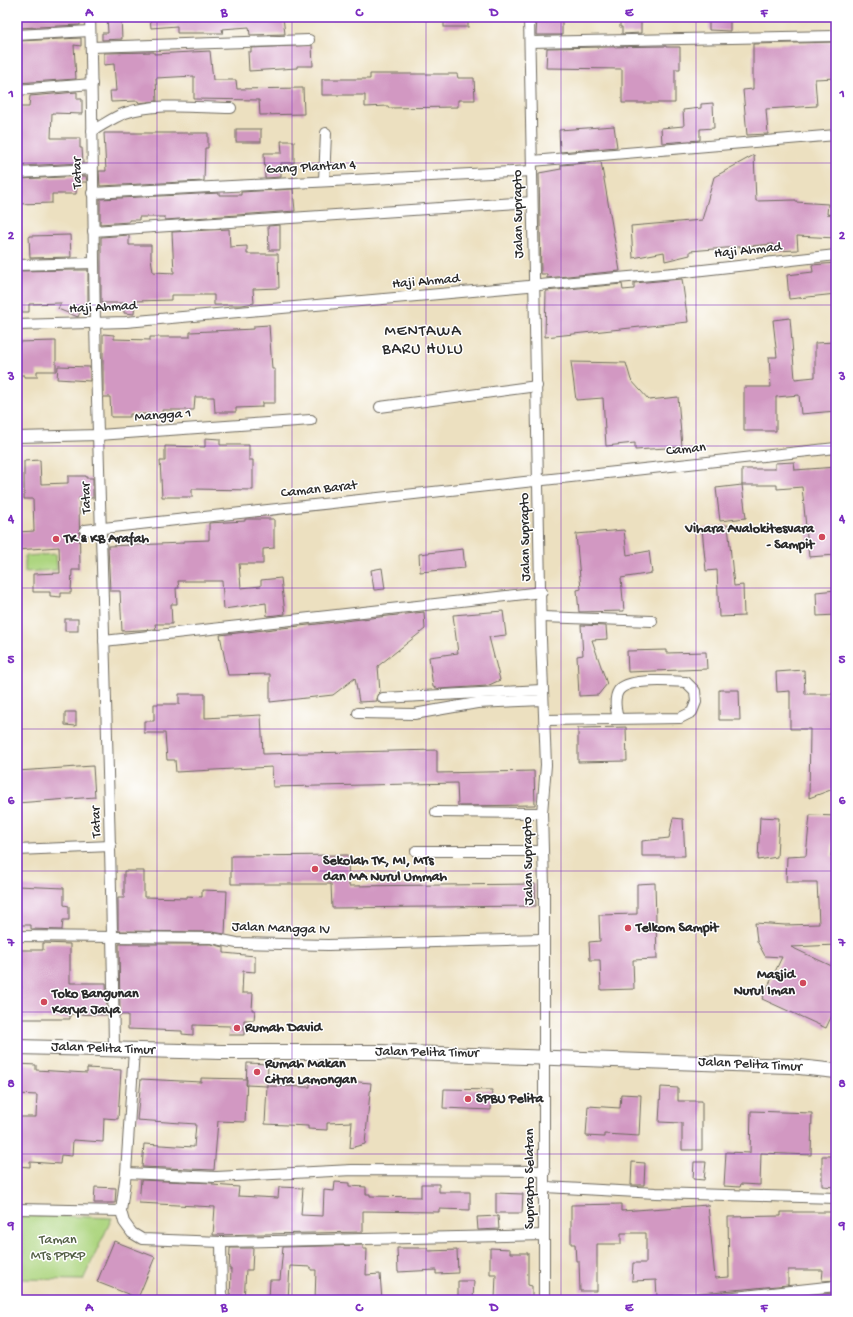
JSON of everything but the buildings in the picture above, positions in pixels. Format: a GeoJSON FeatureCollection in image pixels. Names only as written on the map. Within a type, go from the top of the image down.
{"type":"FeatureCollection","features":[{"type":"Feature","properties":{"kind":"street","name":"Tatar"},"geometry":{"type":"LineString","coordinates":[[90,17],[95,324],[111,846],[114,1049]]}},
{"type":"Feature","properties":{"kind":"street","name":"Jalan Suprapto"},"geometry":{"type":"LineString","coordinates":[[529,17],[543,695],[546,765],[542,813],[544,1057]]}},
{"type":"Feature","properties":{"kind":"street"},"geometry":{"type":"LineString","coordinates":[[17,35],[90,31]]}},
{"type":"Feature","properties":{"kind":"street"},"geometry":{"type":"LineString","coordinates":[[530,42],[836,36]]}},
{"type":"Feature","properties":{"kind":"street"},"geometry":{"type":"LineString","coordinates":[[91,47],[309,40]]}},
{"type":"Feature","properties":{"kind":"street"},"geometry":{"type":"LineString","coordinates":[[17,90],[92,84]]}},
{"type":"Feature","properties":{"kind":"street"},"geometry":{"type":"LineString","coordinates":[[92,131],[117,117],[134,111],[162,108],[231,108]]}},
{"type":"Feature","properties":{"kind":"street"},"geometry":{"type":"LineString","coordinates":[[324,181],[326,133]]}},
{"type":"Feature","properties":{"kind":"street","name":"Gang Plantan 4"},"geometry":{"type":"LineString","coordinates":[[92,193],[324,181],[532,166],[836,135]]}},
{"type":"Feature","properties":{"kind":"street"},"geometry":{"type":"LineString","coordinates":[[17,174],[92,169]]}},
{"type":"Feature","properties":{"kind":"street"},"geometry":{"type":"LineString","coordinates":[[93,231],[532,202]]}},
{"type":"Feature","properties":{"kind":"street","name":"Haji Ahmad"},"geometry":{"type":"LineString","coordinates":[[17,326],[95,324],[535,286],[746,266],[836,255]]}},
{"type":"Feature","properties":{"kind":"street"},"geometry":{"type":"LineString","coordinates":[[17,265],[94,263]]}},
{"type":"Feature","properties":{"kind":"street"},"geometry":{"type":"LineString","coordinates":[[380,406],[537,386]]}},
{"type":"Feature","properties":{"kind":"street","name":"Mangga 1"},"geometry":{"type":"LineString","coordinates":[[17,437],[99,434],[311,420]]}},
{"type":"Feature","properties":{"kind":"street","name":"Caman"},"geometry":{"type":"LineString","coordinates":[[539,480],[836,448]]}},
{"type":"Feature","properties":{"kind":"street","name":"Caman Barat"},"geometry":{"type":"LineString","coordinates":[[85,530],[539,480]]}},
{"type":"Feature","properties":{"kind":"street"},"geometry":{"type":"LineString","coordinates":[[104,641],[542,592]]}},
{"type":"Feature","properties":{"kind":"street"},"geometry":{"type":"LineString","coordinates":[[542,617],[652,621]]}},
{"type":"Feature","properties":{"kind":"street"},"geometry":{"type":"LineString","coordinates":[[545,720],[618,719],[680,718],[692,712],[696,702],[695,691],[686,682],[652,681],[625,686],[619,690],[617,695],[618,719]]}},
{"type":"Feature","properties":{"kind":"street"},"geometry":{"type":"LineString","coordinates":[[383,698],[543,695]]}},
{"type":"Feature","properties":{"kind":"street"},"geometry":{"type":"LineString","coordinates":[[358,713],[414,714],[478,703],[543,695]]}},
{"type":"Feature","properties":{"kind":"street"},"geometry":{"type":"LineString","coordinates":[[436,812],[542,813]]}},
{"type":"Feature","properties":{"kind":"street"},"geometry":{"type":"LineString","coordinates":[[17,850],[111,846]]}},
{"type":"Feature","properties":{"kind":"street"},"geometry":{"type":"LineString","coordinates":[[416,851],[543,851]]}},
{"type":"Feature","properties":{"kind":"street","name":"Jalan Mangga IV"},"geometry":{"type":"LineString","coordinates":[[17,936],[212,938],[237,943],[328,945],[543,939]]}},
{"type":"Feature","properties":{"kind":"street","name":"Jalan Pelita Timur"},"geometry":{"type":"LineString","coordinates":[[17,1047],[222,1052],[380,1052],[790,1066],[836,1071]]}},
{"type":"Feature","properties":{"kind":"street"},"geometry":{"type":"LineString","coordinates":[[134,1050],[122,1211],[124,1222],[132,1233],[142,1239],[221,1242],[544,1234]]}},
{"type":"Feature","properties":{"kind":"street","name":"Suprapto Selatan"},"geometry":{"type":"LineString","coordinates":[[544,1057],[544,1300]]}},
{"type":"Feature","properties":{"kind":"street"},"geometry":{"type":"LineString","coordinates":[[126,1173],[216,1177],[352,1170],[545,1171]]}},
{"type":"Feature","properties":{"kind":"street"},"geometry":{"type":"LineString","coordinates":[[545,1187],[656,1194],[836,1198]]}},
{"type":"Feature","properties":{"kind":"street"},"geometry":{"type":"LineString","coordinates":[[17,1209],[122,1211]]}},
{"type":"Feature","properties":{"kind":"street"},"geometry":{"type":"LineString","coordinates":[[221,1242],[222,1300]]}},
{"type":"Feature","properties":{"kind":"street"},"geometry":{"type":"LineString","coordinates":[[707,1300],[836,1286]]}},
{"type":"Feature","properties":{"kind":"green space"},"geometry":{"type":"Polygon","coordinates":[[[56,554],[57,570],[25,572],[25,556],[56,554]]]}},
{"type":"Feature","properties":{"kind":"green space","name":"Taman MTs PPKP"},"geometry":{"type":"Polygon","coordinates":[[[17,1214],[112,1218],[83,1280],[17,1279],[17,1214]]]}},
{"type":"Feature","properties":{"kind":"place","name":"Vihara Avalokitesvara - Sampit"},"geometry":{"type":"Point","coordinates":[822,537]}},
{"type":"Feature","properties":{"kind":"place","name":"TK & KB Arafah"},"geometry":{"type":"Point","coordinates":[56,539]}},
{"type":"Feature","properties":{"kind":"place","name":"Sekolah TK, MI, MTs dan MA Nurul Ummah"},"geometry":{"type":"Point","coordinates":[315,869]}},
{"type":"Feature","properties":{"kind":"place","name":"Telkom Sampit"},"geometry":{"type":"Point","coordinates":[628,928]}},
{"type":"Feature","properties":{"kind":"place","name":"Masjid Nurul Iman"},"geometry":{"type":"Point","coordinates":[803,983]}},
{"type":"Feature","properties":{"kind":"place","name":"Toko Bangunan Karya Jaya"},"geometry":{"type":"Point","coordinates":[44,1002]}},
{"type":"Feature","properties":{"kind":"place","name":"Rumah David"},"geometry":{"type":"Point","coordinates":[237,1028]}},
{"type":"Feature","properties":{"kind":"place","name":"Rumah Makan Citra Lamongan"},"geometry":{"type":"Point","coordinates":[257,1072]}},
{"type":"Feature","properties":{"kind":"place","name":"SPBU Pelita"},"geometry":{"type":"Point","coordinates":[468,1099]}},
{"type":"Feature","properties":{"kind":"district","name":"MENTAWA BARU HULU"},"geometry":{"type":"Point","coordinates":[423,341]}}]}
